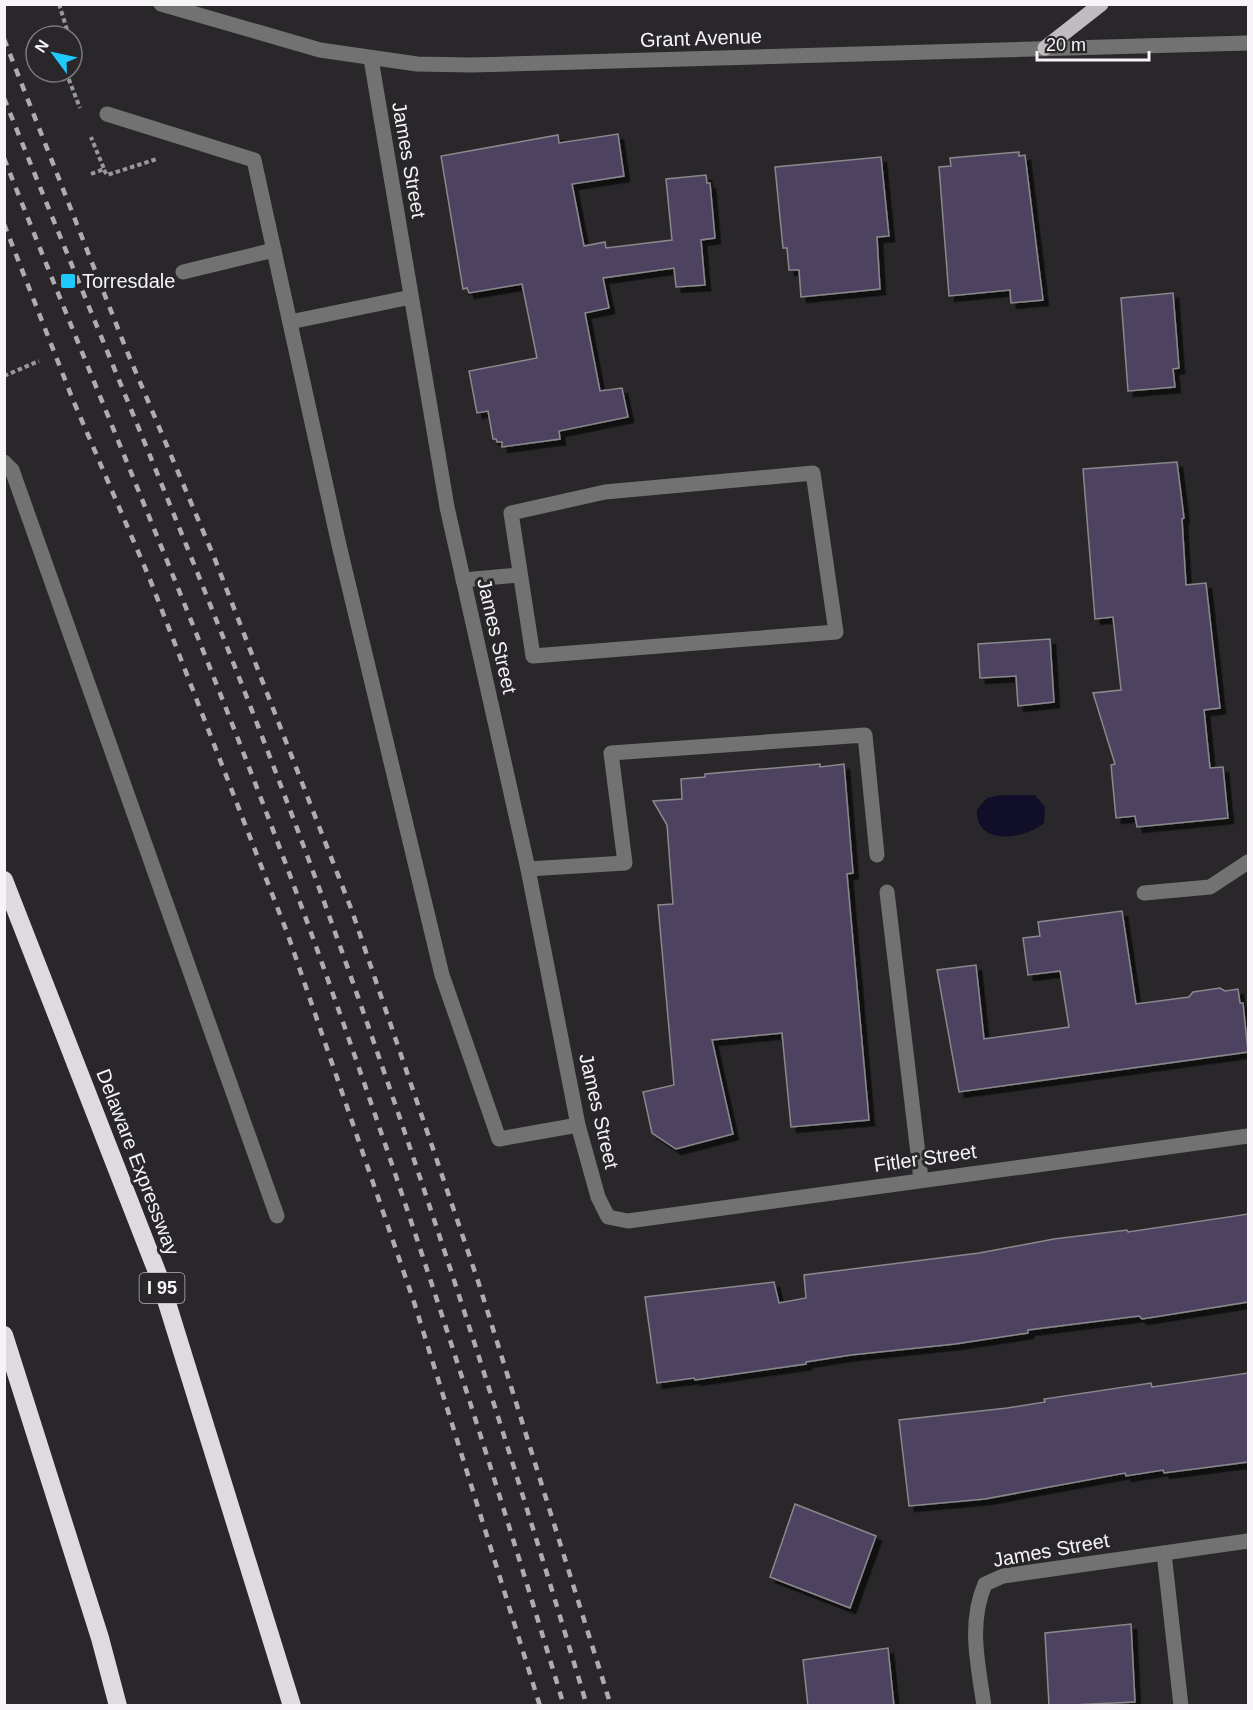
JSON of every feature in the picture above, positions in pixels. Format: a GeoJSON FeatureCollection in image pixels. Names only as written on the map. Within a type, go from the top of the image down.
{"type":"FeatureCollection","features":[{"type":"Feature","properties":{"kind":"highway","name":"Delaware Expressway"},"geometry":{"type":"LineString","coordinates":[[4,880],[159,1276],[292,1706]]}},
{"type":"Feature","properties":{"kind":"highway"},"geometry":{"type":"LineString","coordinates":[[4,1335],[100,1638],[118,1706]]}},
{"type":"Feature","properties":{"kind":"main road"},"geometry":{"type":"LineString","coordinates":[[1045,48],[1101,4]]}},
{"type":"Feature","properties":{"kind":"street","name":"Grant Avenue"},"geometry":{"type":"LineString","coordinates":[[161,4],[320,50],[417,64],[471,65],[1248,43]]}},
{"type":"Feature","properties":{"kind":"street","name":"James Street"},"geometry":{"type":"LineString","coordinates":[[371,59],[447,507],[528,869],[578,1125],[598,1197],[608,1217]]}},
{"type":"Feature","properties":{"kind":"street"},"geometry":{"type":"LineString","coordinates":[[107,114],[254,160],[339,545],[442,975],[499,1139],[578,1125]]}},
{"type":"Feature","properties":{"kind":"street"},"geometry":{"type":"LineString","coordinates":[[183,272],[274,250]]}},
{"type":"Feature","properties":{"kind":"street"},"geometry":{"type":"LineString","coordinates":[[290,322],[411,297]]}},
{"type":"Feature","properties":{"kind":"street"},"geometry":{"type":"LineString","coordinates":[[4,462],[12,470],[277,1216]]}},
{"type":"Feature","properties":{"kind":"street"},"geometry":{"type":"LineString","coordinates":[[813,473],[836,632],[533,656],[519,575],[511,513],[605,492],[813,473]]}},
{"type":"Feature","properties":{"kind":"street"},"geometry":{"type":"LineString","coordinates":[[463,580],[519,575]]}},
{"type":"Feature","properties":{"kind":"street"},"geometry":{"type":"LineString","coordinates":[[528,869],[625,863],[611,753],[865,735],[877,855]]}},
{"type":"Feature","properties":{"kind":"street"},"geometry":{"type":"LineString","coordinates":[[1144,893],[1210,887],[1248,862]]}},
{"type":"Feature","properties":{"kind":"street"},"geometry":{"type":"LineString","coordinates":[[887,892],[921,1179]]}},
{"type":"Feature","properties":{"kind":"street","name":"Fitler Street"},"geometry":{"type":"LineString","coordinates":[[608,1217],[628,1221],[921,1179],[1248,1136]]}},
{"type":"Feature","properties":{"kind":"street","name":"James Street"},"geometry":{"type":"LineString","coordinates":[[984,1706],[974,1626],[976,1604],[985,1584],[1003,1576],[1248,1541]]}},
{"type":"Feature","properties":{"kind":"street"},"geometry":{"type":"LineString","coordinates":[[1164,1553],[1181,1706]]}},
{"type":"Feature","properties":{"kind":"path"},"geometry":{"type":"LineString","coordinates":[[59,4],[65,24]]}},
{"type":"Feature","properties":{"kind":"path"},"geometry":{"type":"LineString","coordinates":[[104,170],[107,175],[168,155],[156,129]]}},
{"type":"Feature","properties":{"kind":"path"},"geometry":{"type":"LineString","coordinates":[[4,376],[39,361]]}},
{"type":"Feature","properties":{"kind":"shaded area"},"geometry":{"type":"Polygon","coordinates":[[[1000,795],[1035,795],[1045,807],[1044,823],[1035,829],[1013,836],[992,834],[984,830],[978,822],[977,810],[987,798],[1000,795]]]}},
{"type":"Feature","properties":{"kind":"building"},"geometry":{"type":"Polygon","coordinates":[[[618,134],[624,176],[572,184],[584,246],[605,242],[606,248],[672,240],[666,179],[706,175],[707,183],[710,183],[715,238],[701,240],[705,285],[676,287],[674,268],[603,278],[609,308],[585,313],[600,391],[622,388],[628,417],[559,431],[560,439],[502,447],[502,442],[493,439],[488,411],[477,413],[469,371],[537,358],[522,284],[469,293],[467,288],[463,289],[441,156],[558,135],[559,143],[618,134]]]}},
{"type":"Feature","properties":{"kind":"building"},"geometry":{"type":"Polygon","coordinates":[[[1019,152],[1019,156],[1025,155],[1043,300],[1011,303],[1010,290],[949,296],[939,167],[951,166],[950,158],[1019,152]]]}},
{"type":"Feature","properties":{"kind":"building"},"geometry":{"type":"Polygon","coordinates":[[[881,157],[889,236],[877,237],[880,289],[801,297],[799,270],[789,270],[787,248],[783,248],[775,167],[881,157]]]}},
{"type":"Feature","properties":{"kind":"building"},"geometry":{"type":"Polygon","coordinates":[[[1173,293],[1179,368],[1173,369],[1175,387],[1128,391],[1121,298],[1173,293]]]}},
{"type":"Feature","properties":{"kind":"building"},"geometry":{"type":"Polygon","coordinates":[[[1177,462],[1184,518],[1182,519],[1186,585],[1206,583],[1220,708],[1204,710],[1210,768],[1223,767],[1228,818],[1137,827],[1135,816],[1116,818],[1111,765],[1115,764],[1093,693],[1121,690],[1113,617],[1095,619],[1083,469],[1177,462]]]}},
{"type":"Feature","properties":{"kind":"building"},"geometry":{"type":"Polygon","coordinates":[[[1050,639],[1054,702],[1018,706],[1016,676],[980,678],[978,644],[1050,639]]]}},
{"type":"Feature","properties":{"kind":"building"},"geometry":{"type":"Polygon","coordinates":[[[820,764],[820,767],[844,764],[853,873],[847,874],[869,1120],[791,1127],[782,1033],[712,1040],[733,1134],[676,1149],[652,1133],[643,1092],[674,1085],[658,905],[673,904],[667,825],[653,801],[682,799],[681,779],[705,777],[705,774],[820,764]]]}},
{"type":"Feature","properties":{"kind":"building"},"geometry":{"type":"Polygon","coordinates":[[[1122,911],[1136,1004],[1189,997],[1193,992],[1220,988],[1225,991],[1238,989],[1240,1003],[1243,1003],[1248,1052],[959,1092],[937,970],[976,965],[984,1039],[1069,1027],[1060,971],[1028,975],[1023,938],[1040,936],[1038,922],[1122,911]]]}},
{"type":"Feature","properties":{"kind":"building"},"geometry":{"type":"Polygon","coordinates":[[[1248,1214],[1248,1302],[1142,1319],[1139,1316],[1028,1330],[1028,1333],[955,1344],[851,1355],[806,1362],[806,1364],[695,1380],[694,1378],[657,1383],[645,1297],[774,1282],[779,1303],[806,1298],[804,1275],[979,1253],[1054,1239],[1127,1230],[1128,1232],[1248,1214]]]}},
{"type":"Feature","properties":{"kind":"building"},"geometry":{"type":"Polygon","coordinates":[[[1248,1373],[1248,1462],[1164,1473],[1163,1470],[1126,1476],[1125,1473],[985,1499],[909,1506],[899,1420],[1007,1408],[1045,1402],[1044,1399],[1151,1383],[1152,1387],[1248,1373]]]}},
{"type":"Feature","properties":{"kind":"building"},"geometry":{"type":"Polygon","coordinates":[[[795,1504],[876,1536],[850,1608],[770,1577],[795,1504]]]}},
{"type":"Feature","properties":{"kind":"building"},"geometry":{"type":"Polygon","coordinates":[[[1131,1624],[1135,1702],[1049,1706],[1045,1633],[1131,1624]]]}},
{"type":"Feature","properties":{"kind":"building"},"geometry":{"type":"Polygon","coordinates":[[[888,1648],[894,1706],[808,1706],[803,1660],[888,1648]]]}},
{"type":"Feature","properties":{"kind":"railway"},"geometry":{"type":"LineString","coordinates":[[4,39],[126,349],[214,557],[352,911],[478,1281],[611,1706]]}},
{"type":"Feature","properties":{"kind":"railway"},"geometry":{"type":"LineString","coordinates":[[4,98],[213,611],[331,921],[464,1312],[587,1706]]}},
{"type":"Feature","properties":{"kind":"railway"},"geometry":{"type":"LineString","coordinates":[[4,158],[198,637],[309,927],[442,1315],[564,1706]]}},
{"type":"Feature","properties":{"kind":"railway"},"geometry":{"type":"LineString","coordinates":[[4,224],[73,400],[149,577],[288,935],[414,1302],[540,1706]]}},
{"type":"Feature","properties":{"kind":"place","name":"Torresdale"},"geometry":{"type":"Point","coordinates":[68,281]}}]}
